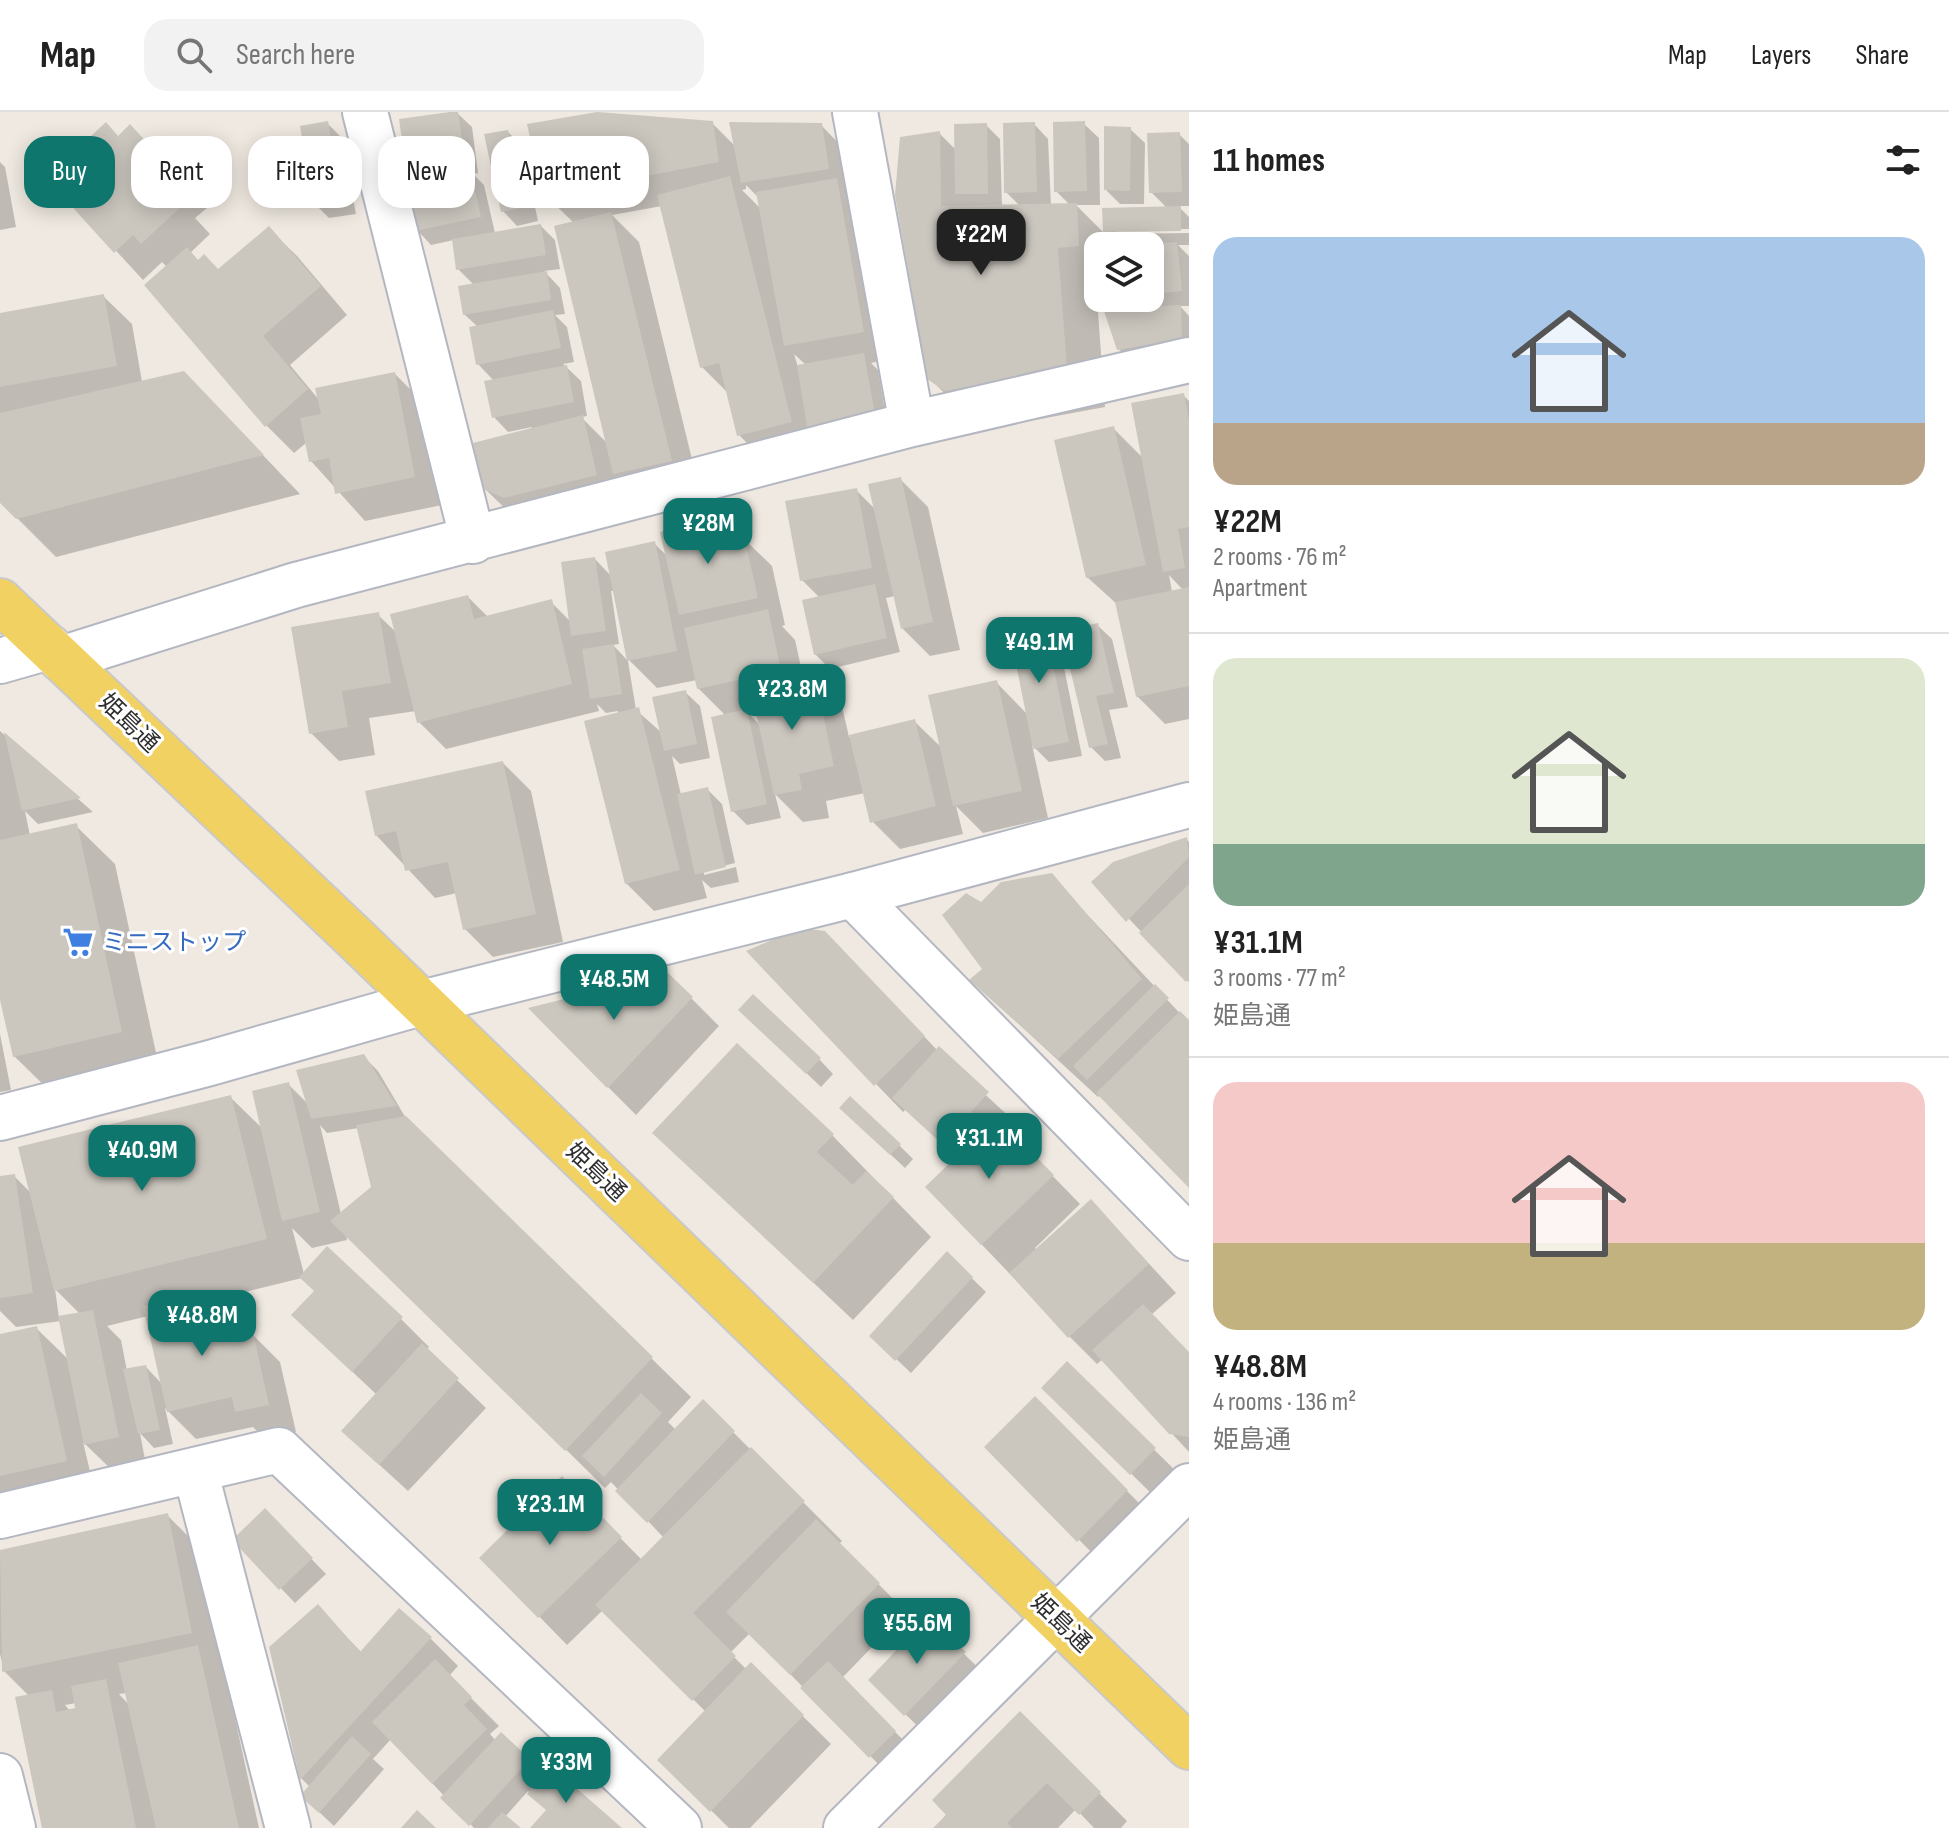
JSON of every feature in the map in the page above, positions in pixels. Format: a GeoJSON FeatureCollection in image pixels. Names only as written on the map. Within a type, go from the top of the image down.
{"type":"FeatureCollection","features":[{"type":"Feature","properties":{"kind":"main road","name":"姫島通"},"geometry":{"type":"LineString","coordinates":[[0,601],[421,1003],[1189,1747]]}},
{"type":"Feature","properties":{"kind":"street"},"geometry":{"type":"LineString","coordinates":[[365,112],[473,541]]}},
{"type":"Feature","properties":{"kind":"street"},"geometry":{"type":"LineString","coordinates":[[855,112],[912,424]]}},
{"type":"Feature","properties":{"kind":"street"},"geometry":{"type":"LineString","coordinates":[[0,661],[55,653],[296,585],[912,424],[1189,360]]}},
{"type":"Feature","properties":{"kind":"street"},"geometry":{"type":"LineString","coordinates":[[0,1118],[421,1003],[853,895],[1189,805]]}},
{"type":"Feature","properties":{"kind":"street"},"geometry":{"type":"LineString","coordinates":[[853,895],[1189,1238]]}},
{"type":"Feature","properties":{"kind":"street"},"geometry":{"type":"LineString","coordinates":[[0,1516],[279,1450],[679,1828]]}},
{"type":"Feature","properties":{"kind":"street"},"geometry":{"type":"LineString","coordinates":[[195,1470],[288,1828]]}},
{"type":"Feature","properties":{"kind":"street"},"geometry":{"type":"LineString","coordinates":[[846,1828],[1189,1486]]}},
{"type":"Feature","properties":{"kind":"street"},"geometry":{"type":"LineString","coordinates":[[0,1776],[13,1828]]}},
{"type":"Feature","properties":{"kind":"building"},"geometry":{"type":"Polygon","coordinates":[[[458,112],[462,136],[401,136],[399,119],[458,112]]]}},
{"type":"Feature","properties":{"kind":"building"},"geometry":{"type":"Polygon","coordinates":[[[597,112],[713,121],[719,162],[649,176],[649,136],[530,136],[527,124],[597,112]]]}},
{"type":"Feature","properties":{"kind":"building"},"geometry":{"type":"Polygon","coordinates":[[[328,121],[331,136],[302,136],[300,126],[328,121]]]}},
{"type":"Feature","properties":{"kind":"building"},"geometry":{"type":"Polygon","coordinates":[[[1085,121],[1087,191],[1054,192],[1053,122],[1085,121]]]}},
{"type":"Feature","properties":{"kind":"building"},"geometry":{"type":"Polygon","coordinates":[[[106,122],[118,136],[130,124],[141,136],[131,136],[131,208],[180,208],[141,244],[133,235],[114,253],[73,208],[115,208],[115,136],[91,136],[106,122]]]}},
{"type":"Feature","properties":{"kind":"building"},"geometry":{"type":"Polygon","coordinates":[[[729,122],[822,123],[829,169],[741,183],[729,122]]]}},
{"type":"Feature","properties":{"kind":"building"},"geometry":{"type":"Polygon","coordinates":[[[1035,122],[1037,192],[1004,193],[1003,123],[1035,122]]]}},
{"type":"Feature","properties":{"kind":"building"},"geometry":{"type":"Polygon","coordinates":[[[987,123],[988,194],[955,194],[954,124],[987,123]]]}},
{"type":"Feature","properties":{"kind":"building"},"geometry":{"type":"Polygon","coordinates":[[[1104,126],[1131,127],[1130,191],[1104,190],[1104,126]]]}},
{"type":"Feature","properties":{"kind":"building"},"geometry":{"type":"Polygon","coordinates":[[[508,130],[509,136],[491,136],[491,166],[484,134],[508,130]]]}},
{"type":"Feature","properties":{"kind":"building"},"geometry":{"type":"Polygon","coordinates":[[[940,131],[941,206],[1077,203],[1079,246],[1058,248],[1067,369],[945,391],[927,379],[895,195],[900,137],[940,131]]]}},
{"type":"Feature","properties":{"kind":"building"},"geometry":{"type":"Polygon","coordinates":[[[1180,132],[1182,192],[1149,193],[1147,133],[1180,132]]]}},
{"type":"Feature","properties":{"kind":"building"},"geometry":{"type":"Polygon","coordinates":[[[730,176],[792,422],[737,436],[719,363],[700,368],[657,195],[730,176]]]}},
{"type":"Feature","properties":{"kind":"building"},"geometry":{"type":"Polygon","coordinates":[[[837,178],[864,332],[784,346],[756,192],[837,178]]]}},
{"type":"Feature","properties":{"kind":"building"},"geometry":{"type":"Polygon","coordinates":[[[475,190],[481,217],[415,231],[409,208],[475,208],[475,190]]]}},
{"type":"Feature","properties":{"kind":"building"},"geometry":{"type":"Polygon","coordinates":[[[1181,206],[1181,231],[1103,232],[1102,208],[1181,206]]]}},
{"type":"Feature","properties":{"kind":"building"},"geometry":{"type":"Polygon","coordinates":[[[500,208],[520,208],[501,212],[500,208]]]}},
{"type":"Feature","properties":{"kind":"building"},"geometry":{"type":"Polygon","coordinates":[[[611,212],[672,461],[613,474],[554,226],[611,212]]]}},
{"type":"Feature","properties":{"kind":"building"},"geometry":{"type":"Polygon","coordinates":[[[541,224],[546,255],[456,270],[452,239],[541,224]]]}},
{"type":"Feature","properties":{"kind":"building"},"geometry":{"type":"Polygon","coordinates":[[[269,226],[321,286],[263,336],[308,389],[265,427],[144,285],[187,247],[198,260],[204,254],[218,269],[269,226]]]}},
{"type":"Feature","properties":{"kind":"building"},"geometry":{"type":"Polygon","coordinates":[[[1177,242],[1182,291],[1164,293],[1164,243],[1177,242]]]}},
{"type":"Feature","properties":{"kind":"building"},"geometry":{"type":"Polygon","coordinates":[[[547,271],[551,300],[463,315],[458,286],[547,271]]]}},
{"type":"Feature","properties":{"kind":"building"},"geometry":{"type":"Polygon","coordinates":[[[104,294],[117,366],[0,387],[0,313],[104,294]]]}},
{"type":"Feature","properties":{"kind":"building"},"geometry":{"type":"Polygon","coordinates":[[[1181,305],[1182,339],[1117,350],[1104,312],[1164,312],[1164,306],[1181,305]]]}},
{"type":"Feature","properties":{"kind":"building"},"geometry":{"type":"Polygon","coordinates":[[[553,310],[561,348],[476,365],[469,327],[553,310]]]}},
{"type":"Feature","properties":{"kind":"building"},"geometry":{"type":"Polygon","coordinates":[[[864,353],[875,414],[807,427],[797,365],[864,353]]]}},
{"type":"Feature","properties":{"kind":"building"},"geometry":{"type":"Polygon","coordinates":[[[567,365],[574,402],[492,418],[484,381],[567,365]]]}},
{"type":"Feature","properties":{"kind":"building"},"geometry":{"type":"Polygon","coordinates":[[[184,371],[264,455],[16,519],[0,503],[0,413],[184,371]]]}},
{"type":"Feature","properties":{"kind":"building"},"geometry":{"type":"Polygon","coordinates":[[[395,372],[415,477],[335,494],[329,458],[309,462],[300,418],[321,414],[315,388],[395,372]]]}},
{"type":"Feature","properties":{"kind":"building"},"geometry":{"type":"Polygon","coordinates":[[[1184,393],[1189,421],[1189,527],[1178,529],[1185,568],[1163,572],[1131,403],[1184,393]]]}},
{"type":"Feature","properties":{"kind":"building"},"geometry":{"type":"Polygon","coordinates":[[[583,415],[597,475],[504,498],[483,489],[473,443],[583,415]]]}},
{"type":"Feature","properties":{"kind":"building"},"geometry":{"type":"Polygon","coordinates":[[[1114,426],[1146,565],[1086,578],[1054,440],[1114,426]]]}},
{"type":"Feature","properties":{"kind":"building"},"geometry":{"type":"Polygon","coordinates":[[[901,477],[933,622],[901,629],[868,484],[901,477]]]}},
{"type":"Feature","properties":{"kind":"building"},"geometry":{"type":"Polygon","coordinates":[[[857,488],[872,568],[800,581],[785,501],[857,488]]]}},
{"type":"Feature","properties":{"kind":"building"},"geometry":{"type":"Polygon","coordinates":[[[715,517],[744,536],[758,598],[679,615],[660,532],[715,517]]]}},
{"type":"Feature","properties":{"kind":"building"},"geometry":{"type":"Polygon","coordinates":[[[655,541],[677,651],[627,661],[605,552],[655,541]]]}},
{"type":"Feature","properties":{"kind":"building"},"geometry":{"type":"Polygon","coordinates":[[[595,557],[606,631],[571,636],[561,562],[595,557]]]}},
{"type":"Feature","properties":{"kind":"building"},"geometry":{"type":"Polygon","coordinates":[[[875,584],[887,638],[814,655],[802,600],[875,584]]]}},
{"type":"Feature","properties":{"kind":"building"},"geometry":{"type":"Polygon","coordinates":[[[1189,587],[1189,686],[1136,697],[1115,602],[1189,587]]]}},
{"type":"Feature","properties":{"kind":"building"},"geometry":{"type":"Polygon","coordinates":[[[468,595],[474,619],[552,599],[572,684],[417,723],[390,614],[468,595]]]}},
{"type":"Feature","properties":{"kind":"building"},"geometry":{"type":"Polygon","coordinates":[[[768,609],[781,671],[697,689],[684,628],[768,609]]]}},
{"type":"Feature","properties":{"kind":"building"},"geometry":{"type":"Polygon","coordinates":[[[379,612],[391,683],[342,691],[348,727],[309,734],[291,627],[379,612]]]}},
{"type":"Feature","properties":{"kind":"building"},"geometry":{"type":"Polygon","coordinates":[[[1044,621],[1069,742],[1033,749],[1009,629],[1044,621]]]}},
{"type":"Feature","properties":{"kind":"building"},"geometry":{"type":"Polygon","coordinates":[[[1098,623],[1114,693],[1096,696],[1108,744],[1089,748],[1061,631],[1098,623]]]}},
{"type":"Feature","properties":{"kind":"building"},"geometry":{"type":"Polygon","coordinates":[[[614,644],[622,694],[590,699],[582,649],[614,644]]]}},
{"type":"Feature","properties":{"kind":"building"},"geometry":{"type":"Polygon","coordinates":[[[815,676],[834,766],[799,774],[802,790],[774,795],[751,690],[815,676]]]}},
{"type":"Feature","properties":{"kind":"building"},"geometry":{"type":"Polygon","coordinates":[[[997,680],[1022,791],[953,806],[928,695],[997,680]]]}},
{"type":"Feature","properties":{"kind":"building"},"geometry":{"type":"Polygon","coordinates":[[[686,690],[697,744],[664,751],[652,697],[686,690]]]}},
{"type":"Feature","properties":{"kind":"building"},"geometry":{"type":"Polygon","coordinates":[[[639,707],[680,870],[625,884],[584,721],[639,707]]]}},
{"type":"Feature","properties":{"kind":"building"},"geometry":{"type":"Polygon","coordinates":[[[747,709],[767,804],[731,812],[711,717],[747,709]]]}},
{"type":"Feature","properties":{"kind":"building"},"geometry":{"type":"Polygon","coordinates":[[[915,719],[936,806],[870,823],[849,735],[915,719]]]}},
{"type":"Feature","properties":{"kind":"building"},"geometry":{"type":"Polygon","coordinates":[[[4,732],[81,798],[22,811],[4,732]]]}},
{"type":"Feature","properties":{"kind":"building"},"geometry":{"type":"Polygon","coordinates":[[[503,761],[536,914],[463,930],[448,862],[405,871],[396,831],[375,836],[365,791],[503,761]]]}},
{"type":"Feature","properties":{"kind":"building"},"geometry":{"type":"Polygon","coordinates":[[[708,787],[726,867],[695,875],[677,794],[708,787]]]}},
{"type":"Feature","properties":{"kind":"building"},"geometry":{"type":"Polygon","coordinates":[[[77,823],[122,1032],[13,1057],[0,1000],[0,840],[77,823]]]}},
{"type":"Feature","properties":{"kind":"building"},"geometry":{"type":"Polygon","coordinates":[[[1187,837],[1189,857],[1126,922],[1091,882],[1113,862],[1187,837]]]}},
{"type":"Feature","properties":{"kind":"building"},"geometry":{"type":"Polygon","coordinates":[[[1052,873],[1142,979],[1058,1059],[969,980],[982,969],[942,915],[966,893],[981,902],[1001,882],[1052,873]]]}},
{"type":"Feature","properties":{"kind":"building"},"geometry":{"type":"Polygon","coordinates":[[[1189,884],[1189,979],[1186,982],[1139,933],[1189,884]]]}},
{"type":"Feature","properties":{"kind":"building"},"geometry":{"type":"Polygon","coordinates":[[[800,928],[825,931],[925,1036],[874,1086],[746,951],[800,928]]]}},
{"type":"Feature","properties":{"kind":"building"},"geometry":{"type":"Polygon","coordinates":[[[668,973],[693,997],[607,1088],[528,1008],[668,973]]]}},
{"type":"Feature","properties":{"kind":"building"},"geometry":{"type":"Polygon","coordinates":[[[1155,984],[1169,998],[1087,1080],[1073,1066],[1155,984]]]}},
{"type":"Feature","properties":{"kind":"building"},"geometry":{"type":"Polygon","coordinates":[[[753,994],[821,1058],[806,1074],[738,1010],[753,994]]]}},
{"type":"Feature","properties":{"kind":"building"},"geometry":{"type":"Polygon","coordinates":[[[1180,1011],[1189,1020],[1189,1188],[1096,1093],[1180,1011]]]}},
{"type":"Feature","properties":{"kind":"building"},"geometry":{"type":"Polygon","coordinates":[[[737,1043],[834,1134],[817,1152],[853,1185],[866,1171],[894,1197],[813,1283],[652,1133],[737,1043]]]}},
{"type":"Feature","properties":{"kind":"building"},"geometry":{"type":"Polygon","coordinates":[[[939,1046],[989,1092],[942,1144],[892,1098],[939,1046]]]}},
{"type":"Feature","properties":{"kind":"building"},"geometry":{"type":"Polygon","coordinates":[[[364,1054],[397,1106],[311,1119],[296,1070],[364,1054]]]}},
{"type":"Feature","properties":{"kind":"building"},"geometry":{"type":"Polygon","coordinates":[[[289,1082],[320,1212],[282,1221],[252,1091],[289,1082]]]}},
{"type":"Feature","properties":{"kind":"building"},"geometry":{"type":"Polygon","coordinates":[[[231,1095],[267,1239],[54,1291],[18,1147],[231,1095]]]}},
{"type":"Feature","properties":{"kind":"building"},"geometry":{"type":"Polygon","coordinates":[[[850,1096],[901,1144],[890,1155],[839,1108],[850,1096]]]}},
{"type":"Feature","properties":{"kind":"building"},"geometry":{"type":"Polygon","coordinates":[[[406,1116],[653,1357],[565,1451],[330,1221],[371,1187],[356,1125],[406,1116]]]}},
{"type":"Feature","properties":{"kind":"building"},"geometry":{"type":"Polygon","coordinates":[[[997,1117],[1054,1175],[981,1245],[925,1187],[997,1117]]]}},
{"type":"Feature","properties":{"kind":"building"},"geometry":{"type":"Polygon","coordinates":[[[15,1174],[33,1293],[0,1298],[0,1176],[15,1174]]]}},
{"type":"Feature","properties":{"kind":"building"},"geometry":{"type":"Polygon","coordinates":[[[1091,1199],[1149,1264],[1068,1338],[1009,1273],[1091,1199]]]}},
{"type":"Feature","properties":{"kind":"building"},"geometry":{"type":"Polygon","coordinates":[[[327,1246],[403,1317],[352,1372],[291,1315],[314,1291],[299,1277],[327,1246]]]}},
{"type":"Feature","properties":{"kind":"building"},"geometry":{"type":"Polygon","coordinates":[[[947,1251],[973,1277],[895,1361],[869,1336],[947,1251]]]}},
{"type":"Feature","properties":{"kind":"building"},"geometry":{"type":"Polygon","coordinates":[[[203,1293],[213,1341],[253,1332],[269,1405],[235,1412],[232,1397],[167,1412],[143,1306],[203,1293]]]}},
{"type":"Feature","properties":{"kind":"building"},"geometry":{"type":"Polygon","coordinates":[[[1143,1304],[1189,1352],[1189,1437],[1169,1434],[1092,1350],[1143,1304]]]}},
{"type":"Feature","properties":{"kind":"building"},"geometry":{"type":"Polygon","coordinates":[[[93,1310],[119,1437],[84,1445],[58,1316],[93,1310]]]}},
{"type":"Feature","properties":{"kind":"building"},"geometry":{"type":"Polygon","coordinates":[[[37,1326],[67,1461],[0,1476],[0,1334],[37,1326]]]}},
{"type":"Feature","properties":{"kind":"building"},"geometry":{"type":"Polygon","coordinates":[[[422,1343],[459,1378],[379,1465],[341,1431],[422,1343]]]}},
{"type":"Feature","properties":{"kind":"building"},"geometry":{"type":"Polygon","coordinates":[[[1067,1361],[1156,1448],[1130,1475],[1041,1388],[1067,1361]]]}},
{"type":"Feature","properties":{"kind":"building"},"geometry":{"type":"Polygon","coordinates":[[[146,1365],[160,1430],[138,1434],[123,1369],[146,1365]]]}},
{"type":"Feature","properties":{"kind":"building"},"geometry":{"type":"Polygon","coordinates":[[[641,1393],[662,1413],[604,1477],[582,1456],[641,1393]]]}},
{"type":"Feature","properties":{"kind":"building"},"geometry":{"type":"Polygon","coordinates":[[[1035,1396],[1128,1490],[1077,1542],[984,1447],[1035,1396]]]}},
{"type":"Feature","properties":{"kind":"building"},"geometry":{"type":"Polygon","coordinates":[[[703,1399],[735,1431],[647,1523],[615,1491],[703,1399]]]}},
{"type":"Feature","properties":{"kind":"building"},"geometry":{"type":"Polygon","coordinates":[[[751,1447],[805,1501],[693,1613],[736,1656],[692,1701],[595,1605],[751,1447]]]}},
{"type":"Feature","properties":{"kind":"building"},"geometry":{"type":"Polygon","coordinates":[[[562,1476],[622,1537],[538,1618],[479,1558],[562,1476]]]}},
{"type":"Feature","properties":{"kind":"building"},"geometry":{"type":"Polygon","coordinates":[[[265,1508],[313,1558],[279,1590],[232,1540],[265,1508]]]}},
{"type":"Feature","properties":{"kind":"building"},"geometry":{"type":"Polygon","coordinates":[[[168,1513],[192,1633],[2,1672],[0,1550],[168,1513]]]}},
{"type":"Feature","properties":{"kind":"building"},"geometry":{"type":"Polygon","coordinates":[[[816,1519],[880,1583],[790,1675],[726,1612],[816,1519]]]}},
{"type":"Feature","properties":{"kind":"building"},"geometry":{"type":"Polygon","coordinates":[[[318,1604],[360,1652],[399,1608],[432,1637],[300,1780],[269,1647],[318,1604]]]}},
{"type":"Feature","properties":{"kind":"building"},"geometry":{"type":"Polygon","coordinates":[[[928,1617],[966,1652],[904,1716],[868,1680],[928,1617]]]}},
{"type":"Feature","properties":{"kind":"building"},"geometry":{"type":"Polygon","coordinates":[[[198,1645],[239,1828],[156,1828],[118,1663],[198,1645]]]}},
{"type":"Feature","properties":{"kind":"building"},"geometry":{"type":"Polygon","coordinates":[[[435,1659],[472,1697],[464,1705],[487,1729],[432,1784],[372,1722],[435,1659]]]}},
{"type":"Feature","properties":{"kind":"building"},"geometry":{"type":"Polygon","coordinates":[[[828,1661],[896,1731],[869,1758],[800,1688],[828,1661]]]}},
{"type":"Feature","properties":{"kind":"building"},"geometry":{"type":"Polygon","coordinates":[[[751,1662],[804,1715],[710,1812],[657,1760],[751,1662]]]}},
{"type":"Feature","properties":{"kind":"building"},"geometry":{"type":"Polygon","coordinates":[[[106,1679],[136,1828],[42,1828],[15,1697],[52,1690],[56,1712],[75,1708],[71,1686],[106,1679]]]}},
{"type":"Feature","properties":{"kind":"building"},"geometry":{"type":"Polygon","coordinates":[[[1020,1711],[1101,1792],[1079,1815],[1047,1783],[1007,1823],[1012,1828],[933,1828],[946,1815],[932,1800],[1020,1711]]]}},
{"type":"Feature","properties":{"kind":"building"},"geometry":{"type":"Polygon","coordinates":[[[501,1732],[530,1759],[469,1826],[440,1798],[501,1732]]]}},
{"type":"Feature","properties":{"kind":"building"},"geometry":{"type":"Polygon","coordinates":[[[352,1736],[371,1754],[319,1813],[300,1796],[352,1736]]]}},
{"type":"Feature","properties":{"kind":"building"},"geometry":{"type":"Polygon","coordinates":[[[551,1766],[622,1828],[530,1828],[546,1810],[527,1794],[551,1766]]]}},
{"type":"Feature","properties":{"kind":"building"},"geometry":{"type":"Polygon","coordinates":[[[417,1810],[436,1828],[401,1828],[417,1810]]]}},
{"type":"Feature","properties":{"kind":"building"},"geometry":{"type":"Polygon","coordinates":[[[502,1812],[521,1828],[488,1828],[502,1812]]]}},
{"type":"Feature","properties":{"kind":"place","name":"ミニストップ"},"geometry":{"type":"Point","coordinates":[78,942]}}]}
